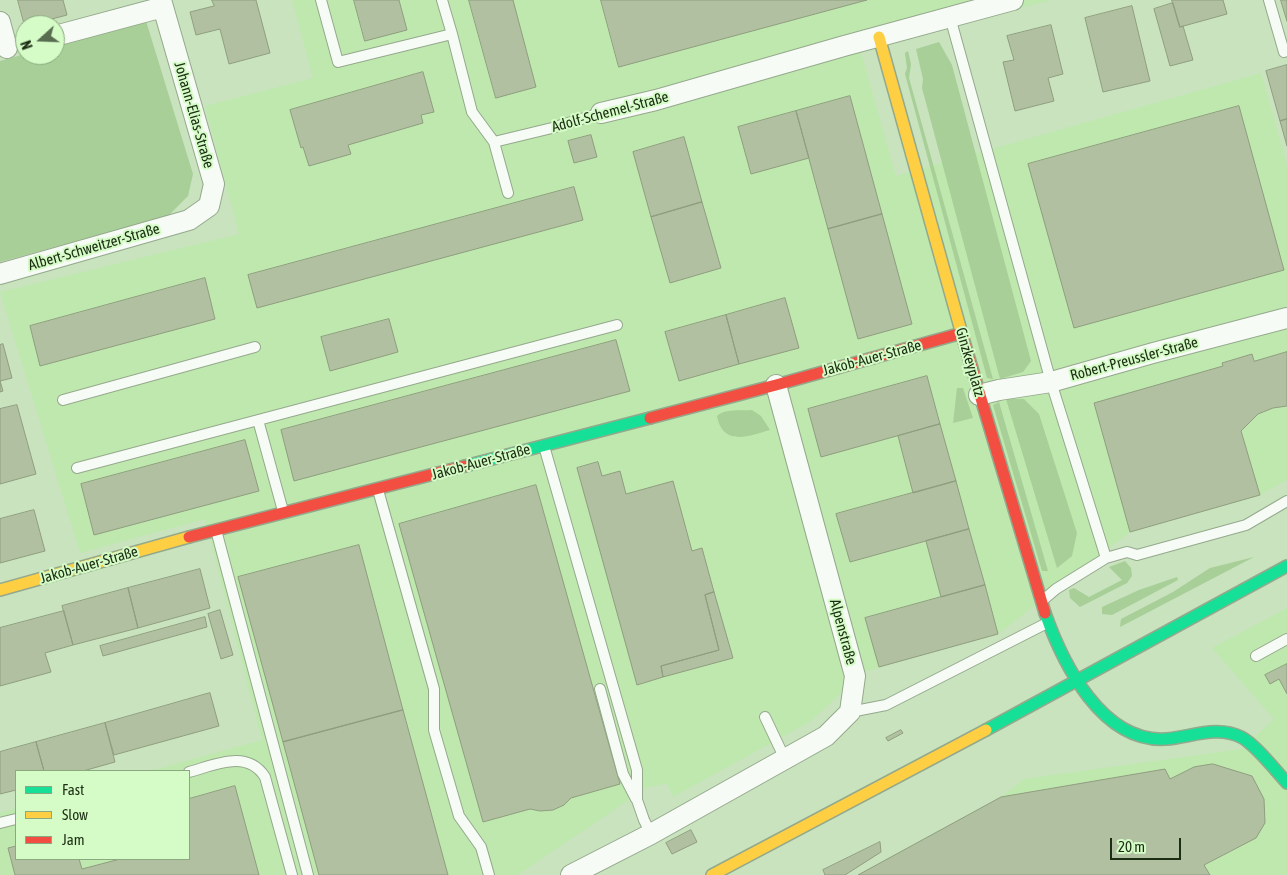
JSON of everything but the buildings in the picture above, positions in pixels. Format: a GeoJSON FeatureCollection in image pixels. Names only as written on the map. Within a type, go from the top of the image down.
{"type":"FeatureCollection","features":[{"type":"Feature","properties":{"kind":"street","name":"Adolf-Schemel-Straße"},"geometry":{"type":"LineString","coordinates":[[601,114],[1013,0]]}},
{"type":"Feature","properties":{"kind":"street"},"geometry":{"type":"LineString","coordinates":[[65,33],[162,4]]}},
{"type":"Feature","properties":{"kind":"street","name":"Johann-Elias-Straße"},"geometry":{"type":"LineString","coordinates":[[162,4],[214,184],[209,206],[189,220]]}},
{"type":"Feature","properties":{"kind":"street"},"geometry":{"type":"LineString","coordinates":[[0,22],[11,47]]}},
{"type":"Feature","properties":{"kind":"street","name":"Ginzkeyplatz"},"geometry":{"type":"LineString","coordinates":[[879,37],[979,395],[1041,602],[1050,631],[1076,681],[1102,712],[1120,727],[1140,736],[1155,739],[1216,730],[1243,738],[1287,783]]}},
{"type":"Feature","properties":{"kind":"street","name":"Albert-Schweitzer-Straße"},"geometry":{"type":"LineString","coordinates":[[0,274],[189,220]]}},
{"type":"Feature","properties":{"kind":"street","name":"Robert-Preussler-Straße"},"geometry":{"type":"LineString","coordinates":[[979,395],[1051,382],[1287,318]]}},
{"type":"Feature","properties":{"kind":"street","name":"Jakob-Auer-Straße"},"geometry":{"type":"LineString","coordinates":[[0,590],[216,529],[378,489],[776,385],[962,332]]}},
{"type":"Feature","properties":{"kind":"street","name":"Alpenstraße"},"geometry":{"type":"LineString","coordinates":[[776,385],[855,676],[850,712]]}},
{"type":"Feature","properties":{"kind":"street"},"geometry":{"type":"LineString","coordinates":[[712,875],[1287,566]]}},
{"type":"Feature","properties":{"kind":"street"},"geometry":{"type":"LineString","coordinates":[[571,875],[651,834],[826,736],[850,712]]}},
{"type":"Feature","properties":{"kind":"lane"},"geometry":{"type":"LineString","coordinates":[[321,0],[338,62],[452,34]]}},
{"type":"Feature","properties":{"kind":"lane"},"geometry":{"type":"LineString","coordinates":[[442,0],[472,112],[494,142],[508,193]]}},
{"type":"Feature","properties":{"kind":"lane"},"geometry":{"type":"LineString","coordinates":[[1270,0],[1284,52]]}},
{"type":"Feature","properties":{"kind":"lane"},"geometry":{"type":"LineString","coordinates":[[950,17],[1051,382],[1106,558]]}},
{"type":"Feature","properties":{"kind":"lane","name":"Adolf-Schemel-Straße"},"geometry":{"type":"LineString","coordinates":[[494,142],[601,114]]}},
{"type":"Feature","properties":{"kind":"lane"},"geometry":{"type":"LineString","coordinates":[[77,468],[617,326]]}},
{"type":"Feature","properties":{"kind":"lane"},"geometry":{"type":"LineString","coordinates":[[63,400],[255,346]]}},
{"type":"Feature","properties":{"kind":"lane"},"geometry":{"type":"LineString","coordinates":[[258,420],[283,512]]}},
{"type":"Feature","properties":{"kind":"lane"},"geometry":{"type":"LineString","coordinates":[[544,445],[637,770],[637,800]]}},
{"type":"Feature","properties":{"kind":"lane"},"geometry":{"type":"LineString","coordinates":[[378,489],[434,689],[434,730],[459,816],[480,847],[489,875]]}},
{"type":"Feature","properties":{"kind":"lane"},"geometry":{"type":"LineString","coordinates":[[1041,602],[1056,589],[1106,558],[1127,552],[1137,555],[1246,525],[1287,501]]}},
{"type":"Feature","properties":{"kind":"lane"},"geometry":{"type":"LineString","coordinates":[[216,529],[308,875]]}},
{"type":"Feature","properties":{"kind":"lane"},"geometry":{"type":"LineString","coordinates":[[850,712],[886,705],[1048,622]]}},
{"type":"Feature","properties":{"kind":"lane"},"geometry":{"type":"LineString","coordinates":[[1256,656],[1287,639]]}},
{"type":"Feature","properties":{"kind":"lane"},"geometry":{"type":"LineString","coordinates":[[600,689],[622,774],[637,800],[651,834]]}},
{"type":"Feature","properties":{"kind":"lane"},"geometry":{"type":"LineString","coordinates":[[765,717],[785,759]]}},
{"type":"Feature","properties":{"kind":"lane"},"geometry":{"type":"LineString","coordinates":[[190,772],[234,760],[253,764],[262,772],[292,875]]}},
{"type":"Feature","properties":{"kind":"lane"},"geometry":{"type":"LineString","coordinates":[[0,823],[15,818]]}},
{"type":"Feature","properties":{"kind":"shaded area"},"geometry":{"type":"Polygon","coordinates":[[[292,0],[1052,0],[860,49],[896,176],[1261,73],[1287,165],[1287,480],[1260,495],[1130,532],[998,634],[864,672],[811,721],[673,797],[667,783],[646,788],[518,875],[0,875],[0,813],[15,808],[15,860],[190,860],[190,770],[154,770],[262,740],[205,519],[80,553],[0,292],[239,234],[205,106],[313,78],[292,0]]]}},
{"type":"Feature","properties":{"kind":"shaded area"},"geometry":{"type":"Polygon","coordinates":[[[146,21],[193,174],[188,196],[168,216],[0,262],[0,61],[15,57],[15,65],[65,65],[65,43],[146,21]]]}},
{"type":"Feature","properties":{"kind":"shaded area"},"geometry":{"type":"Polygon","coordinates":[[[939,42],[952,65],[1031,361],[1023,372],[1000,379],[922,88],[923,79],[916,49],[939,42]]]}},
{"type":"Feature","properties":{"kind":"shaded area"},"geometry":{"type":"Polygon","coordinates":[[[908,51],[911,64],[909,78],[993,379],[987,378],[905,74],[907,68],[905,53],[908,51]]]}},
{"type":"Feature","properties":{"kind":"shaded area"},"geometry":{"type":"Polygon","coordinates":[[[957,388],[963,388],[973,418],[953,423],[957,388]]]}},
{"type":"Feature","properties":{"kind":"shaded area"},"geometry":{"type":"Polygon","coordinates":[[[1006,399],[1024,399],[1039,414],[1077,533],[1072,556],[1057,568],[1006,399]]]}},
{"type":"Feature","properties":{"kind":"shaded area"},"geometry":{"type":"Polygon","coordinates":[[[999,402],[1048,571],[1042,571],[993,405],[999,402]]]}},
{"type":"Feature","properties":{"kind":"shaded area"},"geometry":{"type":"Polygon","coordinates":[[[752,410],[761,416],[770,430],[738,437],[731,436],[720,426],[717,416],[720,413],[752,410]]]}},
{"type":"Feature","properties":{"kind":"shaded area"},"geometry":{"type":"Polygon","coordinates":[[[1254,557],[1120,627],[1121,619],[1173,592],[1210,568],[1254,557]]]}},
{"type":"Feature","properties":{"kind":"shaded area"},"geometry":{"type":"Polygon","coordinates":[[[1125,561],[1131,568],[1132,576],[1127,583],[1080,607],[1070,598],[1069,590],[1074,588],[1089,597],[1122,580],[1109,567],[1125,561]]]}},
{"type":"Feature","properties":{"kind":"shaded area"},"geometry":{"type":"Polygon","coordinates":[[[1177,577],[1178,580],[1112,615],[1102,614],[1102,607],[1139,590],[1177,577]]]}},
{"type":"Feature","properties":{"kind":"shaded area"},"geometry":{"type":"Polygon","coordinates":[[[1287,608],[1287,875],[858,875],[1001,797],[1024,779],[1242,749],[1274,719],[1212,648],[1287,608]]]}},
{"type":"Feature","properties":{"kind":"traffic: fast"},"geometry":{"type":"LineString","coordinates":[[465,466],[650,418]]}},
{"type":"Feature","properties":{"kind":"traffic: fast"},"geometry":{"type":"LineString","coordinates":[[986,730],[1287,566]]}},
{"type":"Feature","properties":{"kind":"traffic: fast"},"geometry":{"type":"LineString","coordinates":[[1045,613],[1063,655],[1088,697],[1104,714],[1123,728],[1143,737],[1166,739],[1213,732],[1223,732],[1241,737],[1253,745],[1287,783]]}},
{"type":"Feature","properties":{"kind":"traffic: slow"},"geometry":{"type":"LineString","coordinates":[[879,37],[963,338]]}},
{"type":"Feature","properties":{"kind":"traffic: slow"},"geometry":{"type":"LineString","coordinates":[[0,590],[189,537]]}},
{"type":"Feature","properties":{"kind":"traffic: slow"},"geometry":{"type":"LineString","coordinates":[[712,875],[986,730]]}},
{"type":"Feature","properties":{"kind":"traffic: jam"},"geometry":{"type":"LineString","coordinates":[[650,418],[962,333]]}},
{"type":"Feature","properties":{"kind":"traffic: jam"},"geometry":{"type":"LineString","coordinates":[[963,338],[1045,613]]}},
{"type":"Feature","properties":{"kind":"traffic: jam"},"geometry":{"type":"LineString","coordinates":[[189,537],[465,466]]}}]}
